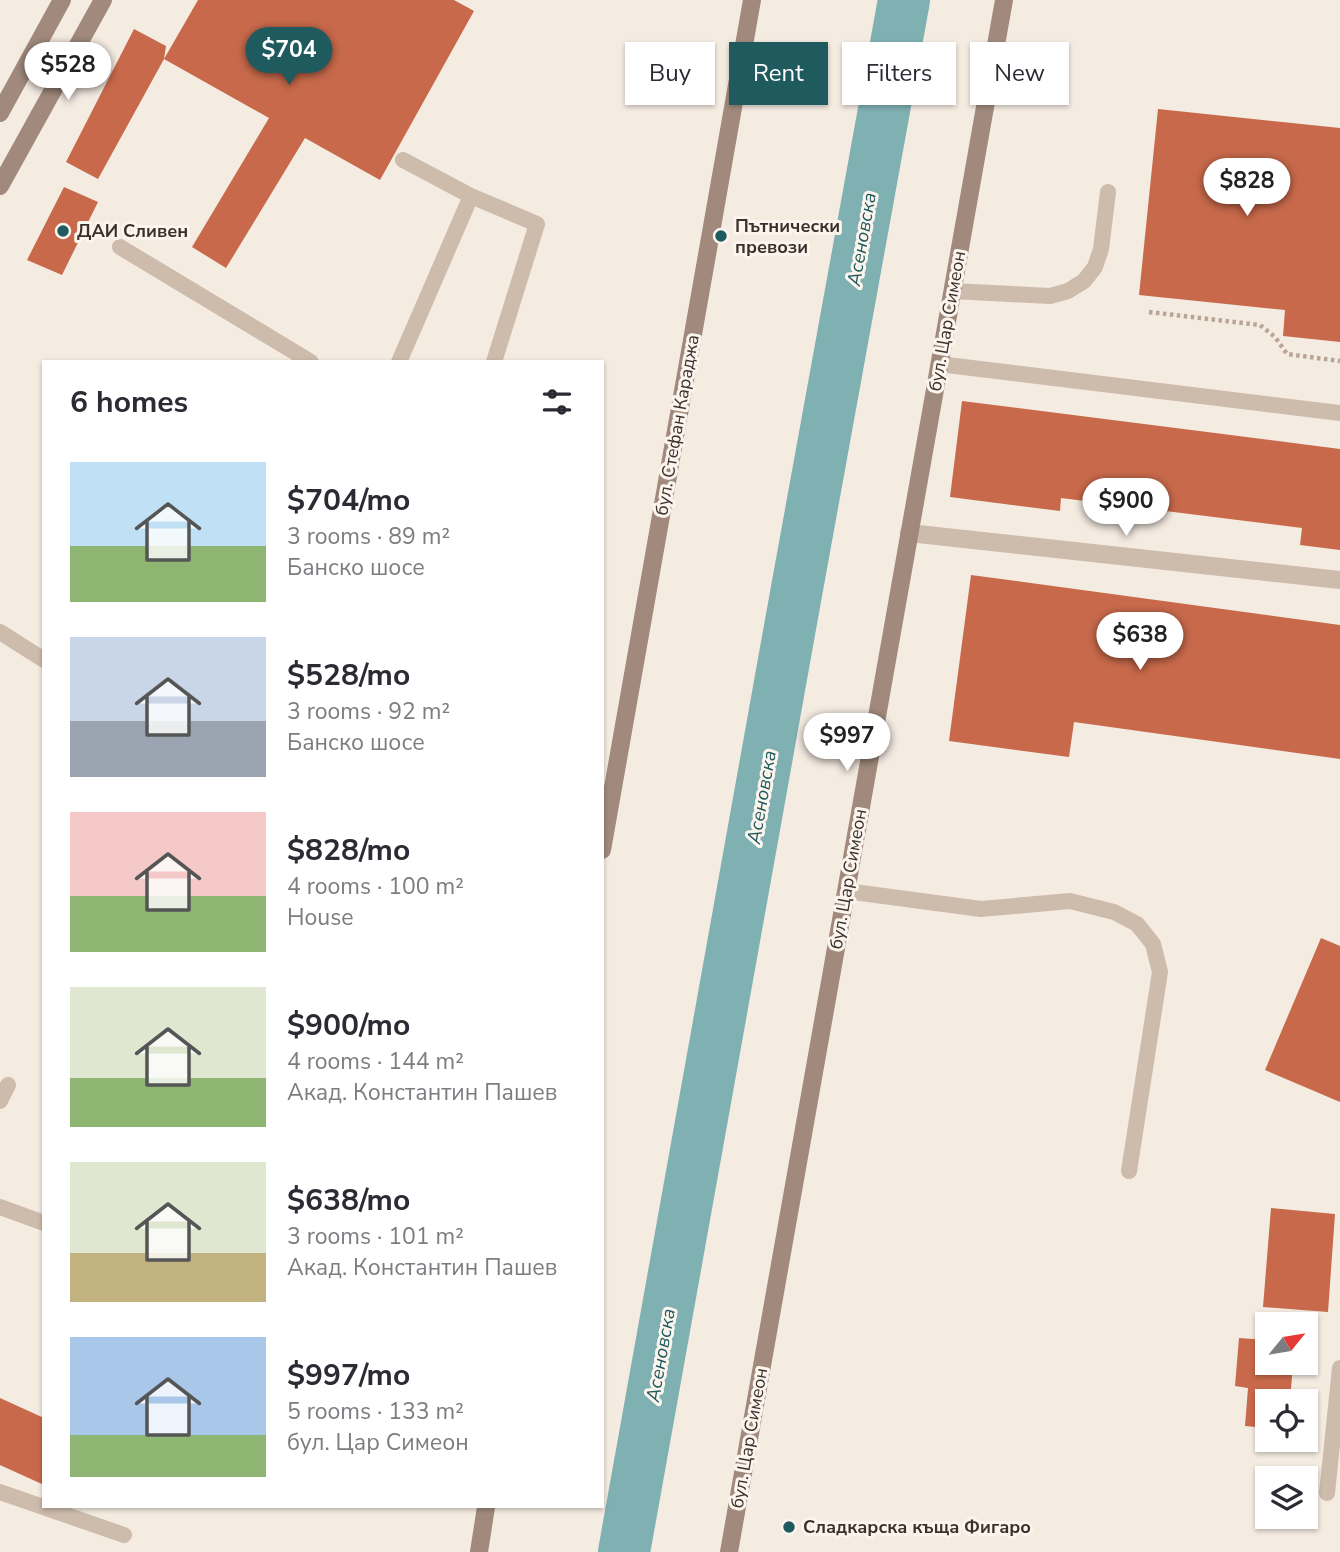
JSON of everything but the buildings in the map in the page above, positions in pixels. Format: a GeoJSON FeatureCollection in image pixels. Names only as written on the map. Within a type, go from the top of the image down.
{"type":"FeatureCollection","features":[{"type":"Feature","properties":{"kind":"main road"},"geometry":{"type":"LineString","coordinates":[[0,113],[62,0]]}},
{"type":"Feature","properties":{"kind":"main road"},"geometry":{"type":"LineString","coordinates":[[0,186],[103,0]]}},
{"type":"Feature","properties":{"kind":"main road","name":"бул. Стефан Караджа"},"geometry":{"type":"LineString","coordinates":[[604,839],[752,0]]}},
{"type":"Feature","properties":{"kind":"main road","name":"бул. Цар Симеон"},"geometry":{"type":"LineString","coordinates":[[729,1552],[1004,0]]}},
{"type":"Feature","properties":{"kind":"main road"},"geometry":{"type":"LineString","coordinates":[[478,1552],[486,1508]]}},
{"type":"Feature","properties":{"kind":"street"},"geometry":{"type":"LineString","coordinates":[[909,533],[1340,580]]}},
{"type":"Feature","properties":{"kind":"lane"},"geometry":{"type":"LineString","coordinates":[[403,160],[471,196],[537,224],[495,360]]}},
{"type":"Feature","properties":{"kind":"lane"},"geometry":{"type":"LineString","coordinates":[[952,291],[1050,296],[1068,292],[1084,281],[1095,267],[1101,249],[1108,192]]}},
{"type":"Feature","properties":{"kind":"lane"},"geometry":{"type":"LineString","coordinates":[[400,360],[471,196]]}},
{"type":"Feature","properties":{"kind":"lane"},"geometry":{"type":"LineString","coordinates":[[120,247],[308,360]]}},
{"type":"Feature","properties":{"kind":"lane"},"geometry":{"type":"LineString","coordinates":[[939,364],[1340,413]]}},
{"type":"Feature","properties":{"kind":"lane"},"geometry":{"type":"LineString","coordinates":[[0,632],[42,659]]}},
{"type":"Feature","properties":{"kind":"lane"},"geometry":{"type":"LineString","coordinates":[[846,891],[981,909],[1070,901],[1114,912],[1137,924],[1153,944],[1160,972],[1129,1171]]}},
{"type":"Feature","properties":{"kind":"lane"},"geometry":{"type":"LineString","coordinates":[[0,1101],[8,1084]]}},
{"type":"Feature","properties":{"kind":"lane"},"geometry":{"type":"LineString","coordinates":[[0,1207],[42,1222]]}},
{"type":"Feature","properties":{"kind":"lane"},"geometry":{"type":"LineString","coordinates":[[1327,1493],[1340,1368]]}},
{"type":"Feature","properties":{"kind":"lane"},"geometry":{"type":"LineString","coordinates":[[0,1492],[42,1507]]}},
{"type":"Feature","properties":{"kind":"lane"},"geometry":{"type":"LineString","coordinates":[[46,1508],[124,1535]]}},
{"type":"Feature","properties":{"kind":"path"},"geometry":{"type":"LineString","coordinates":[[1149,312],[1260,325],[1275,337],[1287,354],[1340,361]]}},
{"type":"Feature","properties":{"kind":"waterway","name":"Асеновска"},"geometry":{"type":"LineString","coordinates":[[624,1552],[904,0]]}},
{"type":"Feature","properties":{"kind":"place","name":"ДАИ Сливен"},"geometry":{"type":"Point","coordinates":[63,231]}},
{"type":"Feature","properties":{"kind":"place","name":"Пътнически превози"},"geometry":{"type":"Point","coordinates":[721,236]}},
{"type":"Feature","properties":{"kind":"place","name":"Сладкарска къща Фигаро"},"geometry":{"type":"Point","coordinates":[789,1527]}}]}
